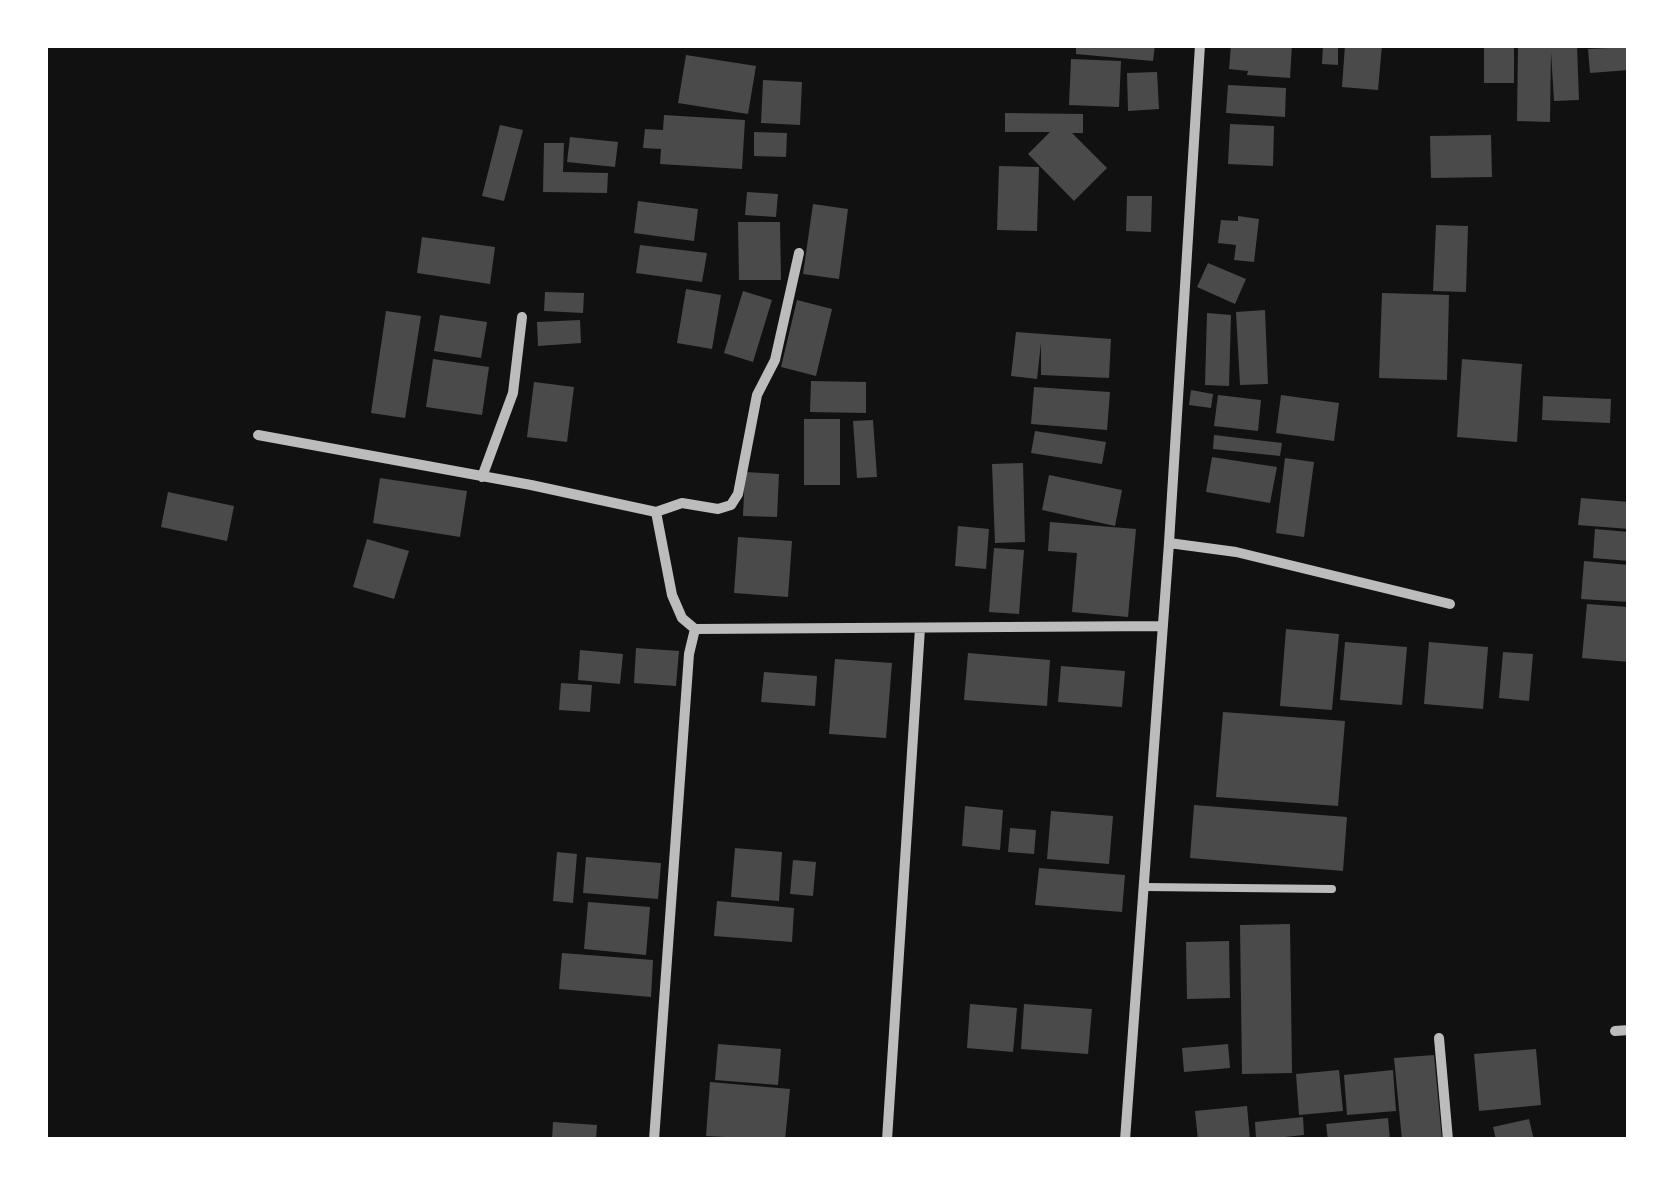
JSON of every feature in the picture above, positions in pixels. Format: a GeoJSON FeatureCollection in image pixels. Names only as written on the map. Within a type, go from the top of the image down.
{"type":"FeatureCollection","features":[{"type":"Feature","properties":{"kind":"street"},"geometry":{"type":"LineString","coordinates":[[1126,1140],[1200,45]]}},
{"type":"Feature","properties":{"kind":"street"},"geometry":{"type":"LineString","coordinates":[[258,435],[656,512],[682,503],[718,509],[731,506],[738,494],[758,395],[775,360],[799,253]]}},
{"type":"Feature","properties":{"kind":"street"},"geometry":{"type":"LineString","coordinates":[[482,476],[513,392],[522,317]]}},
{"type":"Feature","properties":{"kind":"street"},"geometry":{"type":"LineString","coordinates":[[656,512],[672,595],[682,618],[695,629],[1163,626]]}},
{"type":"Feature","properties":{"kind":"street"},"geometry":{"type":"LineString","coordinates":[[1169,543],[1236,552],[1450,604]]}},
{"type":"Feature","properties":{"kind":"street"},"geometry":{"type":"LineString","coordinates":[[887,1140],[920,628]]}},
{"type":"Feature","properties":{"kind":"street"},"geometry":{"type":"LineString","coordinates":[[654,1140],[689,654],[695,629]]}},
{"type":"Feature","properties":{"kind":"street"},"geometry":{"type":"LineString","coordinates":[[1616,1030],[1629,1030]]}},
{"type":"Feature","properties":{"kind":"street"},"geometry":{"type":"LineString","coordinates":[[1440,1038],[1448,1140]]}},
{"type":"Feature","properties":{"kind":"lane"},"geometry":{"type":"LineString","coordinates":[[1145,887],[1332,889]]}},
{"type":"Feature","properties":{"kind":"building"},"geometry":{"type":"Polygon","coordinates":[[[1076,45],[1155,45],[1153,61],[1076,54],[1076,45]]]}},
{"type":"Feature","properties":{"kind":"building"},"geometry":{"type":"Polygon","coordinates":[[[1231,45],[1292,45],[1290,78],[1247,75],[1248,71],[1229,69],[1231,45]]]}},
{"type":"Feature","properties":{"kind":"building"},"geometry":{"type":"Polygon","coordinates":[[[1323,45],[1338,45],[1338,65],[1322,64],[1323,45]]]}},
{"type":"Feature","properties":{"kind":"building"},"geometry":{"type":"Polygon","coordinates":[[[1345,45],[1382,45],[1378,90],[1342,87],[1345,45]]]}},
{"type":"Feature","properties":{"kind":"building"},"geometry":{"type":"Polygon","coordinates":[[[1484,45],[1514,45],[1514,83],[1484,83],[1484,45]]]}},
{"type":"Feature","properties":{"kind":"building"},"geometry":{"type":"Polygon","coordinates":[[[1518,45],[1577,45],[1579,100],[1554,101],[1551,52],[1550,122],[1517,121],[1518,45]]]}},
{"type":"Feature","properties":{"kind":"building"},"geometry":{"type":"Polygon","coordinates":[[[1629,47],[1629,70],[1590,73],[1588,49],[1629,47]]]}},
{"type":"Feature","properties":{"kind":"building"},"geometry":{"type":"Polygon","coordinates":[[[686,55],[756,66],[748,114],[678,103],[686,55]]]}},
{"type":"Feature","properties":{"kind":"building"},"geometry":{"type":"Polygon","coordinates":[[[1071,59],[1121,61],[1119,107],[1069,105],[1071,59]]]}},
{"type":"Feature","properties":{"kind":"building"},"geometry":{"type":"Polygon","coordinates":[[[1157,72],[1159,109],[1128,111],[1127,73],[1157,72]]]}},
{"type":"Feature","properties":{"kind":"building"},"geometry":{"type":"Polygon","coordinates":[[[763,80],[802,82],[800,125],[761,123],[763,80]]]}},
{"type":"Feature","properties":{"kind":"building"},"geometry":{"type":"Polygon","coordinates":[[[1228,85],[1286,88],[1285,117],[1226,113],[1228,85]]]}},
{"type":"Feature","properties":{"kind":"building"},"geometry":{"type":"Polygon","coordinates":[[[1005,113],[1083,114],[1083,133],[1072,133],[1107,168],[1074,201],[1028,154],[1050,132],[1005,132],[1005,113]]]}},
{"type":"Feature","properties":{"kind":"building"},"geometry":{"type":"Polygon","coordinates":[[[664,115],[745,120],[742,169],[660,164],[661,149],[643,148],[645,129],[663,130],[664,115]]]}},
{"type":"Feature","properties":{"kind":"building"},"geometry":{"type":"Polygon","coordinates":[[[1230,124],[1274,126],[1273,166],[1228,164],[1230,124]]]}},
{"type":"Feature","properties":{"kind":"building"},"geometry":{"type":"Polygon","coordinates":[[[500,125],[523,130],[504,201],[482,196],[500,125]]]}},
{"type":"Feature","properties":{"kind":"building"},"geometry":{"type":"Polygon","coordinates":[[[754,132],[787,133],[786,157],[754,156],[754,132]]]}},
{"type":"Feature","properties":{"kind":"building"},"geometry":{"type":"Polygon","coordinates":[[[1491,135],[1492,177],[1431,178],[1430,136],[1491,135]]]}},
{"type":"Feature","properties":{"kind":"building"},"geometry":{"type":"Polygon","coordinates":[[[570,137],[618,142],[615,167],[567,162],[570,137]]]}},
{"type":"Feature","properties":{"kind":"building"},"geometry":{"type":"Polygon","coordinates":[[[544,143],[564,143],[563,172],[608,173],[607,193],[543,192],[544,143]]]}},
{"type":"Feature","properties":{"kind":"building"},"geometry":{"type":"Polygon","coordinates":[[[999,166],[1039,167],[1037,231],[997,230],[999,166]]]}},
{"type":"Feature","properties":{"kind":"building"},"geometry":{"type":"Polygon","coordinates":[[[747,192],[778,194],[776,217],[745,215],[747,192]]]}},
{"type":"Feature","properties":{"kind":"building"},"geometry":{"type":"Polygon","coordinates":[[[1127,196],[1152,196],[1151,232],[1126,231],[1127,196]]]}},
{"type":"Feature","properties":{"kind":"building"},"geometry":{"type":"Polygon","coordinates":[[[638,201],[698,209],[694,241],[634,233],[638,201]]]}},
{"type":"Feature","properties":{"kind":"building"},"geometry":{"type":"Polygon","coordinates":[[[813,204],[848,209],[839,279],[803,274],[813,204]]]}},
{"type":"Feature","properties":{"kind":"building"},"geometry":{"type":"Polygon","coordinates":[[[1238,216],[1259,219],[1254,262],[1234,260],[1236,245],[1218,243],[1221,220],[1238,221],[1238,216]]]}},
{"type":"Feature","properties":{"kind":"building"},"geometry":{"type":"Polygon","coordinates":[[[738,222],[780,222],[781,280],[739,280],[738,222]]]}},
{"type":"Feature","properties":{"kind":"building"},"geometry":{"type":"Polygon","coordinates":[[[1436,225],[1468,226],[1466,292],[1433,291],[1436,225]]]}},
{"type":"Feature","properties":{"kind":"building"},"geometry":{"type":"Polygon","coordinates":[[[422,237],[495,247],[490,284],[417,273],[422,237]]]}},
{"type":"Feature","properties":{"kind":"building"},"geometry":{"type":"Polygon","coordinates":[[[640,245],[707,253],[702,282],[636,273],[640,245]]]}},
{"type":"Feature","properties":{"kind":"building"},"geometry":{"type":"Polygon","coordinates":[[[1208,263],[1246,279],[1235,304],[1197,287],[1208,263]]]}},
{"type":"Feature","properties":{"kind":"building"},"geometry":{"type":"Polygon","coordinates":[[[686,289],[721,295],[712,349],[677,343],[686,289]]]}},
{"type":"Feature","properties":{"kind":"building"},"geometry":{"type":"Polygon","coordinates":[[[743,291],[772,300],[753,362],[724,353],[743,291]]]}},
{"type":"Feature","properties":{"kind":"building"},"geometry":{"type":"Polygon","coordinates":[[[545,292],[584,293],[583,313],[544,311],[545,292]]]}},
{"type":"Feature","properties":{"kind":"building"},"geometry":{"type":"Polygon","coordinates":[[[1382,293],[1449,295],[1447,380],[1379,378],[1382,293]]]}},
{"type":"Feature","properties":{"kind":"building"},"geometry":{"type":"Polygon","coordinates":[[[797,300],[832,309],[816,376],[781,367],[797,300]]]}},
{"type":"Feature","properties":{"kind":"building"},"geometry":{"type":"Polygon","coordinates":[[[1265,310],[1268,384],[1240,385],[1236,312],[1265,310]]]}},
{"type":"Feature","properties":{"kind":"building"},"geometry":{"type":"Polygon","coordinates":[[[386,311],[421,316],[405,418],[371,413],[386,311]]]}},
{"type":"Feature","properties":{"kind":"building"},"geometry":{"type":"Polygon","coordinates":[[[1207,313],[1231,315],[1229,386],[1205,385],[1207,313]]]}},
{"type":"Feature","properties":{"kind":"building"},"geometry":{"type":"Polygon","coordinates":[[[440,315],[487,322],[481,358],[434,351],[440,315]]]}},
{"type":"Feature","properties":{"kind":"building"},"geometry":{"type":"Polygon","coordinates":[[[580,320],[581,343],[538,346],[537,322],[580,320]]]}},
{"type":"Feature","properties":{"kind":"building"},"geometry":{"type":"Polygon","coordinates":[[[1016,332],[1111,339],[1109,378],[1041,375],[1041,343],[1037,379],[1011,376],[1016,332]]]}},
{"type":"Feature","properties":{"kind":"building"},"geometry":{"type":"Polygon","coordinates":[[[433,359],[489,367],[482,415],[426,407],[433,359]]]}},
{"type":"Feature","properties":{"kind":"building"},"geometry":{"type":"Polygon","coordinates":[[[1462,359],[1522,364],[1517,442],[1457,437],[1462,359]]]}},
{"type":"Feature","properties":{"kind":"building"},"geometry":{"type":"Polygon","coordinates":[[[811,381],[866,382],[866,413],[810,412],[811,381]]]}},
{"type":"Feature","properties":{"kind":"building"},"geometry":{"type":"Polygon","coordinates":[[[534,382],[574,387],[567,442],[527,437],[534,382]]]}},
{"type":"Feature","properties":{"kind":"building"},"geometry":{"type":"Polygon","coordinates":[[[1034,387],[1110,392],[1107,430],[1031,424],[1034,387]]]}},
{"type":"Feature","properties":{"kind":"building"},"geometry":{"type":"Polygon","coordinates":[[[1191,390],[1213,394],[1211,408],[1189,405],[1191,390]]]}},
{"type":"Feature","properties":{"kind":"building"},"geometry":{"type":"Polygon","coordinates":[[[1218,395],[1261,400],[1258,431],[1214,426],[1218,395]]]}},
{"type":"Feature","properties":{"kind":"building"},"geometry":{"type":"Polygon","coordinates":[[[1281,395],[1339,403],[1334,441],[1276,433],[1281,395]]]}},
{"type":"Feature","properties":{"kind":"building"},"geometry":{"type":"Polygon","coordinates":[[[1543,396],[1611,399],[1610,423],[1542,420],[1543,396]]]}},
{"type":"Feature","properties":{"kind":"building"},"geometry":{"type":"Polygon","coordinates":[[[804,419],[840,419],[840,485],[804,485],[804,419]]]}},
{"type":"Feature","properties":{"kind":"building"},"geometry":{"type":"Polygon","coordinates":[[[873,420],[877,477],[857,478],[853,421],[873,420]]]}},
{"type":"Feature","properties":{"kind":"building"},"geometry":{"type":"Polygon","coordinates":[[[1035,431],[1106,442],[1102,464],[1031,453],[1035,431]]]}},
{"type":"Feature","properties":{"kind":"building"},"geometry":{"type":"Polygon","coordinates":[[[1214,435],[1282,443],[1280,456],[1213,449],[1214,435]]]}},
{"type":"Feature","properties":{"kind":"building"},"geometry":{"type":"Polygon","coordinates":[[[1212,457],[1277,467],[1270,503],[1206,492],[1212,457]]]}},
{"type":"Feature","properties":{"kind":"building"},"geometry":{"type":"Polygon","coordinates":[[[1285,458],[1314,462],[1304,537],[1276,533],[1285,458]]]}},
{"type":"Feature","properties":{"kind":"building"},"geometry":{"type":"Polygon","coordinates":[[[1023,463],[1025,542],[995,543],[992,464],[1023,463]]]}},
{"type":"Feature","properties":{"kind":"building"},"geometry":{"type":"Polygon","coordinates":[[[745,472],[779,474],[777,517],[743,516],[745,472]]]}},
{"type":"Feature","properties":{"kind":"building"},"geometry":{"type":"Polygon","coordinates":[[[1049,475],[1122,490],[1115,526],[1042,510],[1049,475]]]}},
{"type":"Feature","properties":{"kind":"building"},"geometry":{"type":"Polygon","coordinates":[[[380,478],[467,491],[460,537],[373,523],[380,478]]]}},
{"type":"Feature","properties":{"kind":"building"},"geometry":{"type":"Polygon","coordinates":[[[168,492],[234,506],[227,541],[161,527],[168,492]]]}},
{"type":"Feature","properties":{"kind":"building"},"geometry":{"type":"Polygon","coordinates":[[[1581,498],[1629,502],[1629,529],[1578,525],[1581,498]]]}},
{"type":"Feature","properties":{"kind":"building"},"geometry":{"type":"Polygon","coordinates":[[[1050,522],[1136,529],[1128,617],[1072,612],[1077,553],[1048,551],[1050,522]]]}},
{"type":"Feature","properties":{"kind":"building"},"geometry":{"type":"Polygon","coordinates":[[[958,526],[989,529],[986,569],[955,566],[958,526]]]}},
{"type":"Feature","properties":{"kind":"building"},"geometry":{"type":"Polygon","coordinates":[[[1595,529],[1629,532],[1629,561],[1593,558],[1595,529]]]}},
{"type":"Feature","properties":{"kind":"building"},"geometry":{"type":"Polygon","coordinates":[[[738,537],[792,541],[788,597],[734,593],[738,537]]]}},
{"type":"Feature","properties":{"kind":"building"},"geometry":{"type":"Polygon","coordinates":[[[367,539],[409,551],[394,599],[353,587],[367,539]]]}},
{"type":"Feature","properties":{"kind":"building"},"geometry":{"type":"Polygon","coordinates":[[[994,548],[1024,550],[1019,614],[989,612],[994,548]]]}},
{"type":"Feature","properties":{"kind":"building"},"geometry":{"type":"Polygon","coordinates":[[[1584,561],[1629,565],[1629,602],[1581,599],[1584,561]]]}},
{"type":"Feature","properties":{"kind":"building"},"geometry":{"type":"Polygon","coordinates":[[[1587,604],[1629,607],[1629,662],[1582,658],[1587,604]]]}},
{"type":"Feature","properties":{"kind":"building"},"geometry":{"type":"Polygon","coordinates":[[[1286,629],[1339,634],[1332,710],[1280,706],[1286,629]]]}},
{"type":"Feature","properties":{"kind":"building"},"geometry":{"type":"Polygon","coordinates":[[[1345,642],[1407,647],[1402,705],[1340,700],[1345,642]]]}},
{"type":"Feature","properties":{"kind":"building"},"geometry":{"type":"Polygon","coordinates":[[[1429,642],[1488,647],[1483,709],[1424,704],[1429,642]]]}},
{"type":"Feature","properties":{"kind":"building"},"geometry":{"type":"Polygon","coordinates":[[[636,648],[679,651],[676,686],[634,683],[636,648]]]}},
{"type":"Feature","properties":{"kind":"building"},"geometry":{"type":"Polygon","coordinates":[[[580,650],[623,654],[620,684],[578,680],[580,650]]]}},
{"type":"Feature","properties":{"kind":"building"},"geometry":{"type":"Polygon","coordinates":[[[1503,652],[1533,654],[1529,701],[1499,698],[1503,652]]]}},
{"type":"Feature","properties":{"kind":"building"},"geometry":{"type":"Polygon","coordinates":[[[968,653],[1050,660],[1047,706],[964,700],[968,653]]]}},
{"type":"Feature","properties":{"kind":"building"},"geometry":{"type":"Polygon","coordinates":[[[835,659],[892,663],[886,738],[829,734],[835,659]]]}},
{"type":"Feature","properties":{"kind":"building"},"geometry":{"type":"Polygon","coordinates":[[[1061,666],[1125,671],[1122,707],[1058,702],[1061,666]]]}},
{"type":"Feature","properties":{"kind":"building"},"geometry":{"type":"Polygon","coordinates":[[[764,672],[817,676],[815,706],[761,702],[764,672]]]}},
{"type":"Feature","properties":{"kind":"building"},"geometry":{"type":"Polygon","coordinates":[[[561,683],[592,685],[590,712],[559,710],[561,683]]]}},
{"type":"Feature","properties":{"kind":"building"},"geometry":{"type":"Polygon","coordinates":[[[1223,712],[1345,721],[1338,806],[1216,797],[1223,712]]]}},
{"type":"Feature","properties":{"kind":"building"},"geometry":{"type":"Polygon","coordinates":[[[1194,805],[1347,817],[1343,871],[1190,858],[1194,805]]]}},
{"type":"Feature","properties":{"kind":"building"},"geometry":{"type":"Polygon","coordinates":[[[965,806],[1003,810],[1000,850],[962,846],[965,806]]]}},
{"type":"Feature","properties":{"kind":"building"},"geometry":{"type":"Polygon","coordinates":[[[1051,811],[1113,816],[1109,864],[1047,859],[1051,811]]]}},
{"type":"Feature","properties":{"kind":"building"},"geometry":{"type":"Polygon","coordinates":[[[1010,828],[1036,830],[1034,854],[1008,852],[1010,828]]]}},
{"type":"Feature","properties":{"kind":"building"},"geometry":{"type":"Polygon","coordinates":[[[735,848],[782,852],[779,901],[731,897],[735,848]]]}},
{"type":"Feature","properties":{"kind":"building"},"geometry":{"type":"Polygon","coordinates":[[[557,852],[577,854],[573,903],[553,901],[557,852]]]}},
{"type":"Feature","properties":{"kind":"building"},"geometry":{"type":"Polygon","coordinates":[[[586,857],[661,863],[658,899],[583,893],[586,857]]]}},
{"type":"Feature","properties":{"kind":"building"},"geometry":{"type":"Polygon","coordinates":[[[793,860],[816,862],[813,896],[790,894],[793,860]]]}},
{"type":"Feature","properties":{"kind":"building"},"geometry":{"type":"Polygon","coordinates":[[[1039,868],[1125,875],[1122,912],[1035,905],[1039,868]]]}},
{"type":"Feature","properties":{"kind":"building"},"geometry":{"type":"Polygon","coordinates":[[[717,901],[794,908],[792,942],[714,936],[717,901]]]}},
{"type":"Feature","properties":{"kind":"building"},"geometry":{"type":"Polygon","coordinates":[[[588,902],[650,907],[646,955],[584,949],[588,902]]]}},
{"type":"Feature","properties":{"kind":"building"},"geometry":{"type":"Polygon","coordinates":[[[1290,924],[1292,1073],[1242,1074],[1240,925],[1290,924]]]}},
{"type":"Feature","properties":{"kind":"building"},"geometry":{"type":"Polygon","coordinates":[[[1229,941],[1230,998],[1187,999],[1186,942],[1229,941]]]}},
{"type":"Feature","properties":{"kind":"building"},"geometry":{"type":"Polygon","coordinates":[[[562,953],[653,960],[651,997],[559,989],[562,953]]]}},
{"type":"Feature","properties":{"kind":"building"},"geometry":{"type":"Polygon","coordinates":[[[970,1004],[1017,1008],[1013,1052],[967,1048],[970,1004]]]}},
{"type":"Feature","properties":{"kind":"building"},"geometry":{"type":"Polygon","coordinates":[[[1024,1004],[1092,1009],[1088,1054],[1021,1049],[1024,1004]]]}},
{"type":"Feature","properties":{"kind":"building"},"geometry":{"type":"Polygon","coordinates":[[[718,1044],[781,1049],[778,1085],[715,1080],[718,1044]]]}},
{"type":"Feature","properties":{"kind":"building"},"geometry":{"type":"Polygon","coordinates":[[[1228,1044],[1230,1068],[1184,1072],[1182,1048],[1228,1044]]]}},
{"type":"Feature","properties":{"kind":"building"},"geometry":{"type":"Polygon","coordinates":[[[1536,1049],[1541,1105],[1479,1111],[1474,1054],[1536,1049]]]}},
{"type":"Feature","properties":{"kind":"building"},"geometry":{"type":"Polygon","coordinates":[[[1434,1055],[1442,1140],[1402,1140],[1394,1058],[1434,1055]]]}},
{"type":"Feature","properties":{"kind":"building"},"geometry":{"type":"Polygon","coordinates":[[[1339,1070],[1343,1111],[1299,1115],[1296,1074],[1339,1070]]]}},
{"type":"Feature","properties":{"kind":"building"},"geometry":{"type":"Polygon","coordinates":[[[1393,1070],[1396,1111],[1347,1115],[1344,1075],[1393,1070]]]}},
{"type":"Feature","properties":{"kind":"building"},"geometry":{"type":"Polygon","coordinates":[[[710,1082],[790,1089],[785,1140],[706,1136],[710,1082]]]}},
{"type":"Feature","properties":{"kind":"building"},"geometry":{"type":"Polygon","coordinates":[[[1247,1106],[1250,1140],[1198,1140],[1195,1111],[1247,1106]]]}},
{"type":"Feature","properties":{"kind":"building"},"geometry":{"type":"Polygon","coordinates":[[[1303,1117],[1304,1135],[1256,1140],[1255,1122],[1303,1117]]]}},
{"type":"Feature","properties":{"kind":"building"},"geometry":{"type":"Polygon","coordinates":[[[1388,1118],[1390,1140],[1328,1140],[1326,1124],[1388,1118]]]}},
{"type":"Feature","properties":{"kind":"building"},"geometry":{"type":"Polygon","coordinates":[[[1529,1119],[1534,1140],[1496,1140],[1493,1127],[1529,1119]]]}},
{"type":"Feature","properties":{"kind":"building"},"geometry":{"type":"Polygon","coordinates":[[[553,1122],[597,1125],[596,1140],[552,1140],[553,1122]]]}}]}
